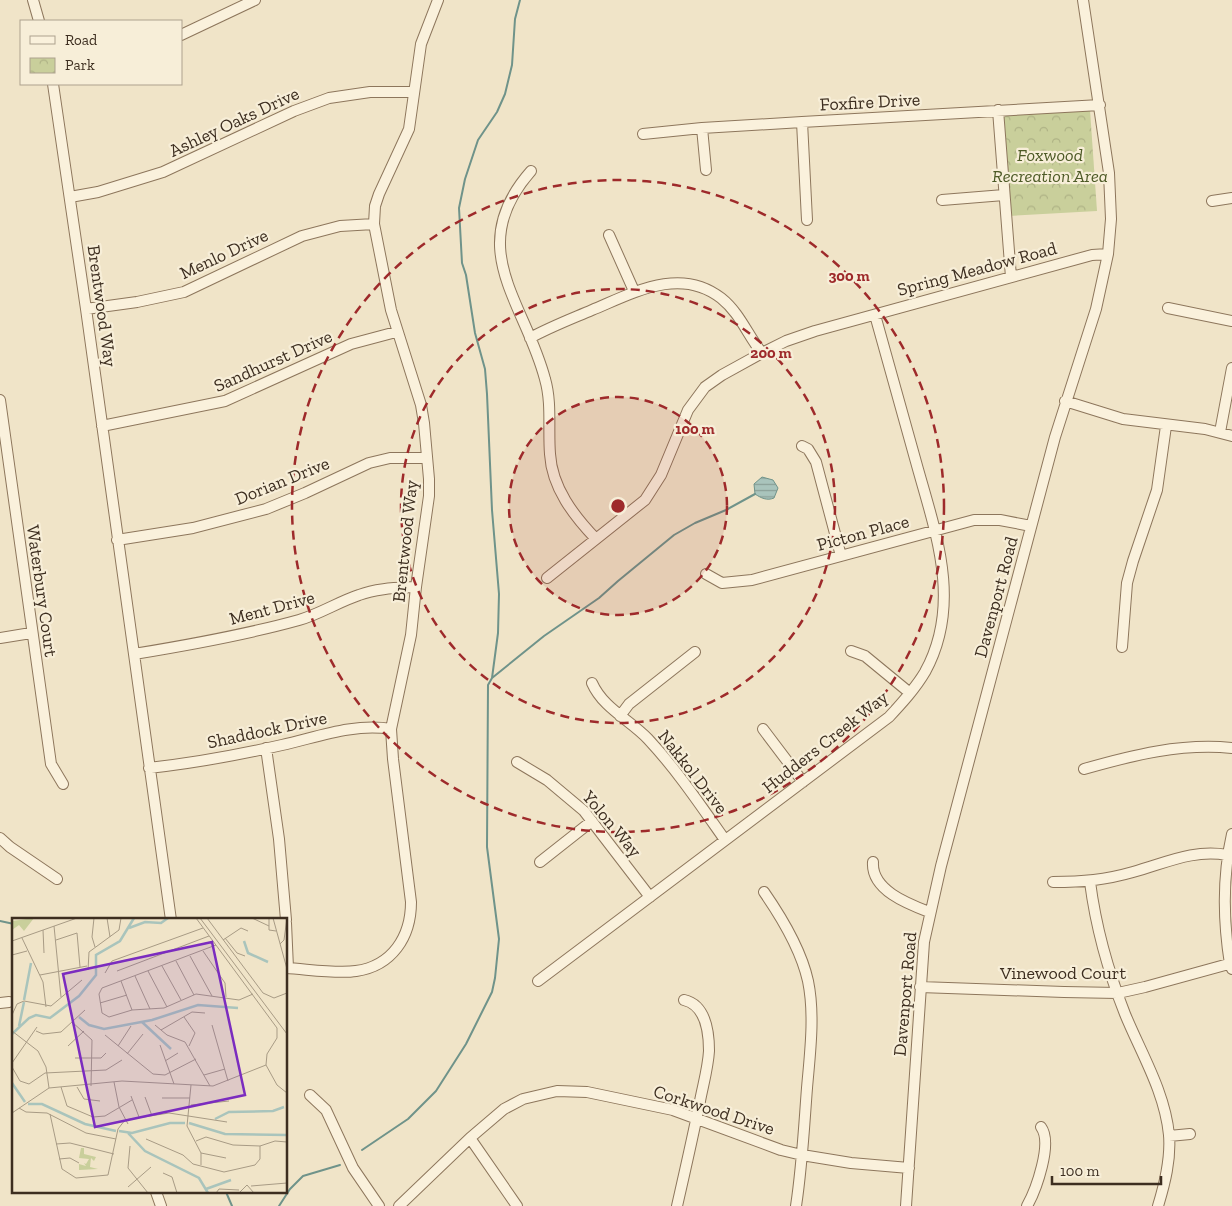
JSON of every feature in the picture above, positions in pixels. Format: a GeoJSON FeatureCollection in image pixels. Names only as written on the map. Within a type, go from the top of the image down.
{"type":"FeatureCollection","features":[{"type":"Feature","properties":{"kind":"street"},"geometry":{"type":"LineString","coordinates":[[33,0],[39,20]]}},
{"type":"Feature","properties":{"kind":"street"},"geometry":{"type":"LineString","coordinates":[[182,35],[255,0]]}},
{"type":"Feature","properties":{"kind":"street","name":"Brentwood Way"},"geometry":{"type":"LineString","coordinates":[[288,968],[354,971],[376,965],[396,950],[407,933],[410,922],[411,902],[391,729],[411,635],[429,496],[421,405],[396,332],[374,224],[375,206],[379,194],[409,129],[421,44],[438,0]]}},
{"type":"Feature","properties":{"kind":"street","name":"Davenport Road"},"geometry":{"type":"LineString","coordinates":[[906,1206],[920,986],[929,912],[1065,401],[1096,309],[1108,254],[1110,219],[1109,173],[1083,0]]}},
{"type":"Feature","properties":{"kind":"street","name":"Brentwood Way"},"geometry":{"type":"LineString","coordinates":[[53,85],[171,918]]}},
{"type":"Feature","properties":{"kind":"street","name":"Ashley Oaks Drive"},"geometry":{"type":"LineString","coordinates":[[70,197],[98,192],[163,172],[294,111],[329,98],[370,92],[414,92]]}},
{"type":"Feature","properties":{"kind":"street","name":"Foxfire Drive"},"geometry":{"type":"LineString","coordinates":[[643,134],[702,128],[1100,105]]}},
{"type":"Feature","properties":{"kind":"street"},"geometry":{"type":"LineString","coordinates":[[998,110],[1011,277]]}},
{"type":"Feature","properties":{"kind":"street"},"geometry":{"type":"LineString","coordinates":[[802,122],[807,220]]}},
{"type":"Feature","properties":{"kind":"street"},"geometry":{"type":"LineString","coordinates":[[702,128],[706,170]]}},
{"type":"Feature","properties":{"kind":"street"},"geometry":{"type":"LineString","coordinates":[[531,171],[518,186],[509,203],[502,228],[501,242],[504,273],[543,371],[547,387],[550,456],[555,478],[568,505],[596,539]]}},
{"type":"Feature","properties":{"kind":"street"},"geometry":{"type":"LineString","coordinates":[[942,200],[1004,194]]}},
{"type":"Feature","properties":{"kind":"street"},"geometry":{"type":"LineString","coordinates":[[1212,201],[1232,198]]}},
{"type":"Feature","properties":{"kind":"street","name":"Menlo Drive"},"geometry":{"type":"LineString","coordinates":[[86,309],[137,302],[184,292],[302,236],[340,226],[374,224]]}},
{"type":"Feature","properties":{"kind":"street"},"geometry":{"type":"LineString","coordinates":[[608,234],[634,291]]}},
{"type":"Feature","properties":{"kind":"street","name":"Spring Meadow Road"},"geometry":{"type":"LineString","coordinates":[[547,578],[639,506],[650,494],[661,475],[688,410],[701,392],[722,375],[786,341],[814,330],[1092,255],[1108,254]]}},
{"type":"Feature","properties":{"kind":"street"},"geometry":{"type":"LineString","coordinates":[[530,338],[634,291],[673,283],[709,291],[720,298],[732,308],[762,353]]}},
{"type":"Feature","properties":{"kind":"street"},"geometry":{"type":"LineString","coordinates":[[1168,308],[1232,321]]}},
{"type":"Feature","properties":{"kind":"street","name":"Hudders Creek Way"},"geometry":{"type":"LineString","coordinates":[[538,981],[889,717],[910,694],[928,666],[943,616],[944,581],[934,530],[875,315]]}},
{"type":"Feature","properties":{"kind":"street","name":"Sandhurst Drive"},"geometry":{"type":"LineString","coordinates":[[102,426],[225,401],[351,344],[396,332]]}},
{"type":"Feature","properties":{"kind":"street"},"geometry":{"type":"LineString","coordinates":[[1220,432],[1232,368]]}},
{"type":"Feature","properties":{"kind":"street","name":"Waterbury Court"},"geometry":{"type":"LineString","coordinates":[[0,400],[51,764],[62,784]]}},
{"type":"Feature","properties":{"kind":"street"},"geometry":{"type":"LineString","coordinates":[[1065,401],[1123,419],[1166,426],[1205,429],[1232,436]]}},
{"type":"Feature","properties":{"kind":"street"},"geometry":{"type":"LineString","coordinates":[[1122,647],[1127,583],[1157,490],[1166,426]]}},
{"type":"Feature","properties":{"kind":"street"},"geometry":{"type":"LineString","coordinates":[[802,446],[808,449],[816,462],[841,556]]}},
{"type":"Feature","properties":{"kind":"street","name":"Dorian Drive"},"geometry":{"type":"LineString","coordinates":[[117,540],[193,528],[266,509],[375,461],[390,458],[427,458]]}},
{"type":"Feature","properties":{"kind":"street","name":"Picton Place"},"geometry":{"type":"LineString","coordinates":[[706,574],[718,582],[732,583],[771,576],[934,530],[984,519],[1031,526]]}},
{"type":"Feature","properties":{"kind":"street","name":"Ment Drive"},"geometry":{"type":"LineString","coordinates":[[134,654],[216,640],[299,620],[366,592],[416,588]]}},
{"type":"Feature","properties":{"kind":"street"},"geometry":{"type":"LineString","coordinates":[[0,638],[32,633]]}},
{"type":"Feature","properties":{"kind":"street"},"geometry":{"type":"LineString","coordinates":[[851,651],[865,656],[910,694]]}},
{"type":"Feature","properties":{"kind":"street"},"geometry":{"type":"LineString","coordinates":[[620,716],[629,704],[694,652]]}},
{"type":"Feature","properties":{"kind":"street","name":"Nakkol Drive"},"geometry":{"type":"LineString","coordinates":[[592,683],[597,696],[646,737],[662,754],[725,840]]}},
{"type":"Feature","properties":{"kind":"street","name":"Shaddock Drive"},"geometry":{"type":"LineString","coordinates":[[149,768],[221,757],[354,728],[377,726],[391,729]]}},
{"type":"Feature","properties":{"kind":"street"},"geometry":{"type":"LineString","coordinates":[[763,729],[803,782]]}},
{"type":"Feature","properties":{"kind":"street"},"geometry":{"type":"LineString","coordinates":[[1084,769],[1128,756],[1163,750],[1207,747],[1232,748]]}},
{"type":"Feature","properties":{"kind":"street"},"geometry":{"type":"LineString","coordinates":[[266,748],[279,839],[286,918]]}},
{"type":"Feature","properties":{"kind":"street","name":"Yolon Way"},"geometry":{"type":"LineString","coordinates":[[518,762],[547,780],[572,799],[650,897]]}},
{"type":"Feature","properties":{"kind":"street"},"geometry":{"type":"LineString","coordinates":[[540,862],[592,822]]}},
{"type":"Feature","properties":{"kind":"street"},"geometry":{"type":"LineString","coordinates":[[1231,966],[1224,918],[1224,877],[1232,834]]}},
{"type":"Feature","properties":{"kind":"street"},"geometry":{"type":"LineString","coordinates":[[0,838],[57,879]]}},
{"type":"Feature","properties":{"kind":"street"},"geometry":{"type":"LineString","coordinates":[[1053,882],[1090,882],[1196,854],[1214,853],[1227,855]]}},
{"type":"Feature","properties":{"kind":"street"},"geometry":{"type":"LineString","coordinates":[[873,862],[876,878],[885,888],[906,902],[929,912]]}},
{"type":"Feature","properties":{"kind":"street"},"geometry":{"type":"LineString","coordinates":[[1090,882],[1098,931],[1108,968],[1165,1111],[1169,1136],[1168,1167],[1158,1206]]}},
{"type":"Feature","properties":{"kind":"street"},"geometry":{"type":"LineString","coordinates":[[764,892],[794,943],[804,967],[810,990],[811,1031],[802,1156],[796,1206]]}},
{"type":"Feature","properties":{"kind":"street","name":"Vinewood Court"},"geometry":{"type":"LineString","coordinates":[[920,986],[1118,993],[1146,987],[1212,967],[1231,966]]}},
{"type":"Feature","properties":{"kind":"street"},"geometry":{"type":"LineString","coordinates":[[677,1206],[708,1063],[708,1041],[703,1015],[695,1005],[684,1000]]}},
{"type":"Feature","properties":{"kind":"street","name":"Corkwood Drive"},"geometry":{"type":"LineString","coordinates":[[400,1206],[492,1118],[515,1103],[532,1096],[557,1091],[603,1094],[673,1110],[802,1156],[909,1168]]}},
{"type":"Feature","properties":{"kind":"street"},"geometry":{"type":"LineString","coordinates":[[310,1095],[326,1110],[353,1168],[379,1206]]}},
{"type":"Feature","properties":{"kind":"street"},"geometry":{"type":"LineString","coordinates":[[1027,1206],[1037,1184],[1045,1148],[1045,1134],[1041,1127]]}},
{"type":"Feature","properties":{"kind":"street"},"geometry":{"type":"LineString","coordinates":[[1169,1136],[1190,1134]]}},
{"type":"Feature","properties":{"kind":"street"},"geometry":{"type":"LineString","coordinates":[[470,1138],[517,1206]]}},
{"type":"Feature","properties":{"kind":"street"},"geometry":{"type":"LineString","coordinates":[[157,1194],[161,1206]]}},
{"type":"Feature","properties":{"kind":"green space","name":"Foxwood Recreation Area"},"geometry":{"type":"Polygon","coordinates":[[[1090,110],[1097,211],[1009,216],[1002,119],[1008,114],[1090,110]]]}},
{"type":"Feature","properties":{"kind":"water"},"geometry":{"type":"Polygon","coordinates":[[[762,477],[773,480],[778,488],[774,498],[764,499],[755,494],[754,484],[762,477]]]}},
{"type":"Feature","properties":{"kind":"waterway"},"geometry":{"type":"LineString","coordinates":[[492,678],[498,633],[499,594],[492,510],[487,394],[485,369],[475,333],[466,275],[462,263],[459,208],[465,179],[478,140],[497,112],[505,94],[512,65],[515,19],[520,0]]}},
{"type":"Feature","properties":{"kind":"waterway"},"geometry":{"type":"LineString","coordinates":[[362,1150],[408,1119],[436,1091],[466,1044],[492,992],[499,939],[487,847],[488,685],[492,678],[544,636],[599,598],[674,535],[755,494]]}},
{"type":"Feature","properties":{"kind":"waterway"},"geometry":{"type":"LineString","coordinates":[[0,921],[12,924]]}},
{"type":"Feature","properties":{"kind":"waterway"},"geometry":{"type":"LineString","coordinates":[[288,1192],[303,1176],[340,1165]]}},
{"type":"Feature","properties":{"kind":"waterway"},"geometry":{"type":"LineString","coordinates":[[227,1194],[232,1206]]}},
{"type":"Feature","properties":{"kind":"waterway"},"geometry":{"type":"LineString","coordinates":[[279,1206],[287,1194]]}}]}
